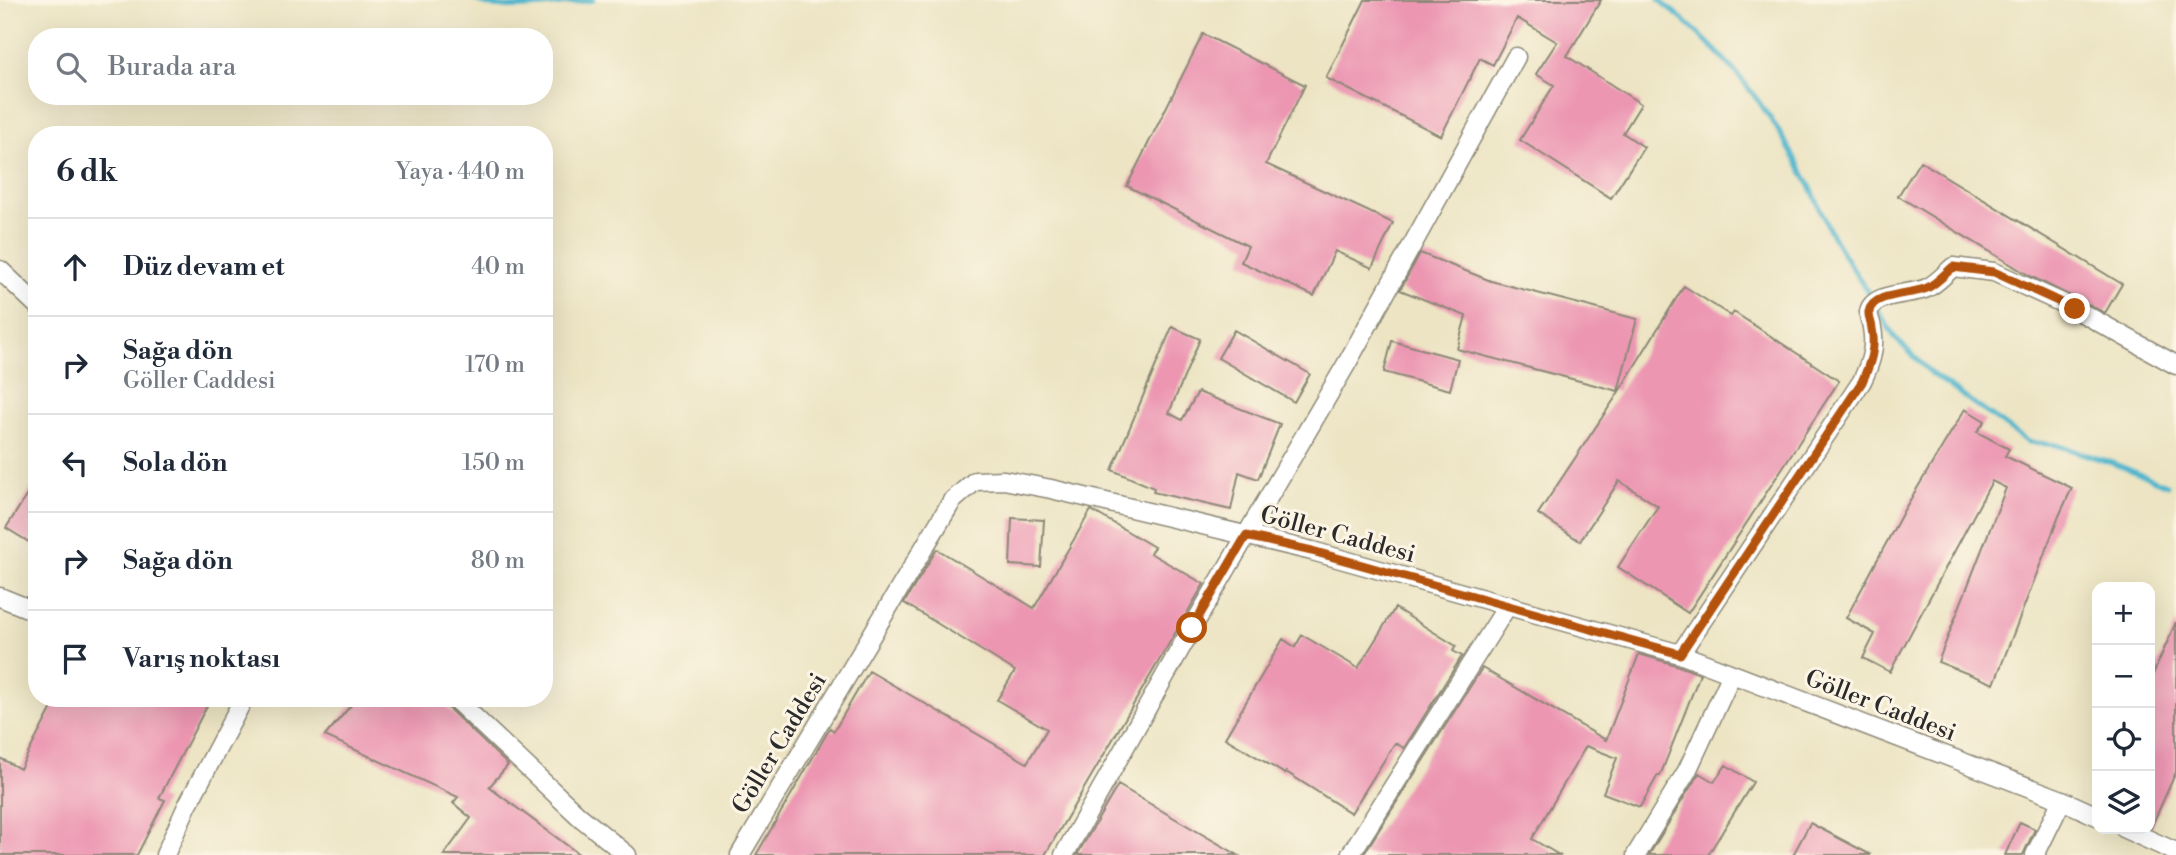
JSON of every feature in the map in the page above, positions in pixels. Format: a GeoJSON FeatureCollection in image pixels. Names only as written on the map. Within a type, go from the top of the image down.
{"type":"FeatureCollection","features":[{"type":"Feature","properties":{"kind":"street"},"geometry":{"type":"LineString","coordinates":[[1064,855],[1192,628],[1347,363],[1516,57]]}},
{"type":"Feature","properties":{"kind":"street"},"geometry":{"type":"LineString","coordinates":[[1680,654],[1862,382],[1873,357],[1873,331],[1869,313],[1879,301],[1928,288],[1953,267],[1994,272],[2075,309],[2176,365]]}},
{"type":"Feature","properties":{"kind":"street"},"geometry":{"type":"LineString","coordinates":[[0,270],[28,296]]}},
{"type":"Feature","properties":{"kind":"street","name":"Göller Caddesi"},"geometry":{"type":"LineString","coordinates":[[740,855],[952,500],[975,481],[1004,480],[1312,551],[1680,654],[2092,814]]}},
{"type":"Feature","properties":{"kind":"street"},"geometry":{"type":"LineString","coordinates":[[0,597],[28,608]]}},
{"type":"Feature","properties":{"kind":"street"},"geometry":{"type":"LineString","coordinates":[[1350,855],[1508,605]]}},
{"type":"Feature","properties":{"kind":"street"},"geometry":{"type":"LineString","coordinates":[[1636,855],[1686,771],[1732,674]]}},
{"type":"Feature","properties":{"kind":"street"},"geometry":{"type":"LineString","coordinates":[[165,855],[187,806],[239,707]]}},
{"type":"Feature","properties":{"kind":"street"},"geometry":{"type":"LineString","coordinates":[[464,707],[579,816],[627,855]]}},
{"type":"Feature","properties":{"kind":"street"},"geometry":{"type":"LineString","coordinates":[[2035,855],[2062,800]]}},
{"type":"Feature","properties":{"kind":"street"},"geometry":{"type":"LineString","coordinates":[[2136,834],[2176,852]]}},
{"type":"Feature","properties":{"kind":"building"},"geometry":{"type":"Polygon","coordinates":[[[1365,0],[1601,0],[1567,56],[1641,104],[1623,133],[1644,147],[1611,198],[1520,140],[1554,85],[1536,74],[1557,42],[1517,18],[1493,65],[1480,58],[1441,136],[1326,78],[1365,0]]]}},
{"type":"Feature","properties":{"kind":"building"},"geometry":{"type":"Polygon","coordinates":[[[1203,34],[1305,85],[1266,164],[1393,223],[1372,268],[1335,251],[1314,296],[1241,262],[1248,246],[1127,186],[1203,34]]]}},
{"type":"Feature","properties":{"kind":"building"},"geometry":{"type":"Polygon","coordinates":[[[1920,161],[2122,284],[2105,313],[2030,276],[1898,196],[1920,161]]]}},
{"type":"Feature","properties":{"kind":"building"},"geometry":{"type":"Polygon","coordinates":[[[1420,253],[1491,281],[1637,319],[1618,391],[1457,349],[1466,316],[1400,290],[1420,253]]]}},
{"type":"Feature","properties":{"kind":"building"},"geometry":{"type":"Polygon","coordinates":[[[1684,286],[1731,316],[1734,312],[1839,381],[1688,613],[1618,567],[1658,506],[1619,481],[1580,541],[1538,514],[1615,398],[1684,286]]]}},
{"type":"Feature","properties":{"kind":"building"},"geometry":{"type":"Polygon","coordinates":[[[1172,327],[1200,339],[1169,413],[1182,420],[1198,392],[1280,424],[1258,479],[1239,472],[1231,510],[1153,492],[1154,488],[1112,470],[1172,327]]]}},
{"type":"Feature","properties":{"kind":"building"},"geometry":{"type":"Polygon","coordinates":[[[1234,330],[1310,374],[1294,402],[1218,358],[1234,330]]]}},
{"type":"Feature","properties":{"kind":"building"},"geometry":{"type":"Polygon","coordinates":[[[1392,341],[1458,359],[1450,390],[1384,372],[1392,341]]]}},
{"type":"Feature","properties":{"kind":"building"},"geometry":{"type":"Polygon","coordinates":[[[1965,409],[1985,421],[1977,432],[2009,449],[2005,456],[2072,488],[1994,684],[1938,662],[2006,488],[1992,481],[1890,672],[1863,658],[1875,634],[1846,618],[1904,510],[1965,409]]]}},
{"type":"Feature","properties":{"kind":"building"},"geometry":{"type":"Polygon","coordinates":[[[28,493],[28,541],[6,528],[28,493]]]}},
{"type":"Feature","properties":{"kind":"building"},"geometry":{"type":"Polygon","coordinates":[[[1091,510],[1154,547],[1150,553],[1204,584],[1045,855],[756,855],[830,728],[834,731],[869,671],[1027,763],[1047,729],[997,700],[1015,671],[904,603],[937,549],[1034,608],[1091,510]]]}},
{"type":"Feature","properties":{"kind":"building"},"geometry":{"type":"Polygon","coordinates":[[[1012,518],[1044,520],[1041,567],[1010,565],[1012,518]]]}},
{"type":"Feature","properties":{"kind":"building"},"geometry":{"type":"Polygon","coordinates":[[[1395,608],[1456,646],[1453,651],[1462,656],[1404,748],[1395,743],[1351,813],[1225,738],[1283,639],[1295,647],[1302,635],[1358,668],[1395,608]]]}},
{"type":"Feature","properties":{"kind":"building"},"geometry":{"type":"Polygon","coordinates":[[[2176,622],[2176,772],[2155,819],[2155,708],[2155,670],[2176,622]]]}},
{"type":"Feature","properties":{"kind":"building"},"geometry":{"type":"Polygon","coordinates":[[[1639,654],[1700,674],[1660,776],[1658,775],[1640,807],[1603,793],[1617,758],[1586,746],[1532,839],[1559,855],[1363,855],[1482,668],[1606,740],[1639,654]]]}},
{"type":"Feature","properties":{"kind":"building"},"geometry":{"type":"Polygon","coordinates":[[[52,707],[206,707],[159,798],[165,800],[137,855],[0,855],[0,758],[20,769],[52,707]]]}},
{"type":"Feature","properties":{"kind":"building"},"geometry":{"type":"Polygon","coordinates":[[[349,707],[447,707],[508,765],[489,787],[580,855],[444,855],[471,818],[453,803],[458,797],[325,736],[349,707]]]}},
{"type":"Feature","properties":{"kind":"building"},"geometry":{"type":"Polygon","coordinates":[[[1726,765],[1753,782],[1708,855],[1649,855],[1699,773],[1714,782],[1726,765]]]}},
{"type":"Feature","properties":{"kind":"building"},"geometry":{"type":"Polygon","coordinates":[[[1118,785],[1181,822],[1238,855],[1077,855],[1118,785]]]}},
{"type":"Feature","properties":{"kind":"building"},"geometry":{"type":"Polygon","coordinates":[[[2020,822],[2035,829],[2023,855],[2005,855],[2020,822]]]}},
{"type":"Feature","properties":{"kind":"building"},"geometry":{"type":"Polygon","coordinates":[[[1810,823],[1871,855],[1793,855],[1810,823]]]}},
{"type":"Feature","properties":{"kind":"waterway"},"geometry":{"type":"LineString","coordinates":[[476,0],[500,7],[593,0]]}},
{"type":"Feature","properties":{"kind":"waterway"},"geometry":{"type":"LineString","coordinates":[[1659,0],[1727,62],[1763,107],[1795,158],[1835,240],[1872,299]]}},
{"type":"Feature","properties":{"kind":"waterway"},"geometry":{"type":"LineString","coordinates":[[1877,308],[1895,338],[1932,374],[2028,442],[2056,445],[2115,464],[2167,485]]}},
{"type":"Feature","properties":{"kind":"route"},"geometry":{"type":"LineString","coordinates":[[1192,628],[1246,536],[1312,551],[1680,654],[1862,382],[1873,357],[1873,331],[1869,313],[1873,304],[1889,296],[1928,288],[1953,267],[1994,272],[2075,309]]}}]}
